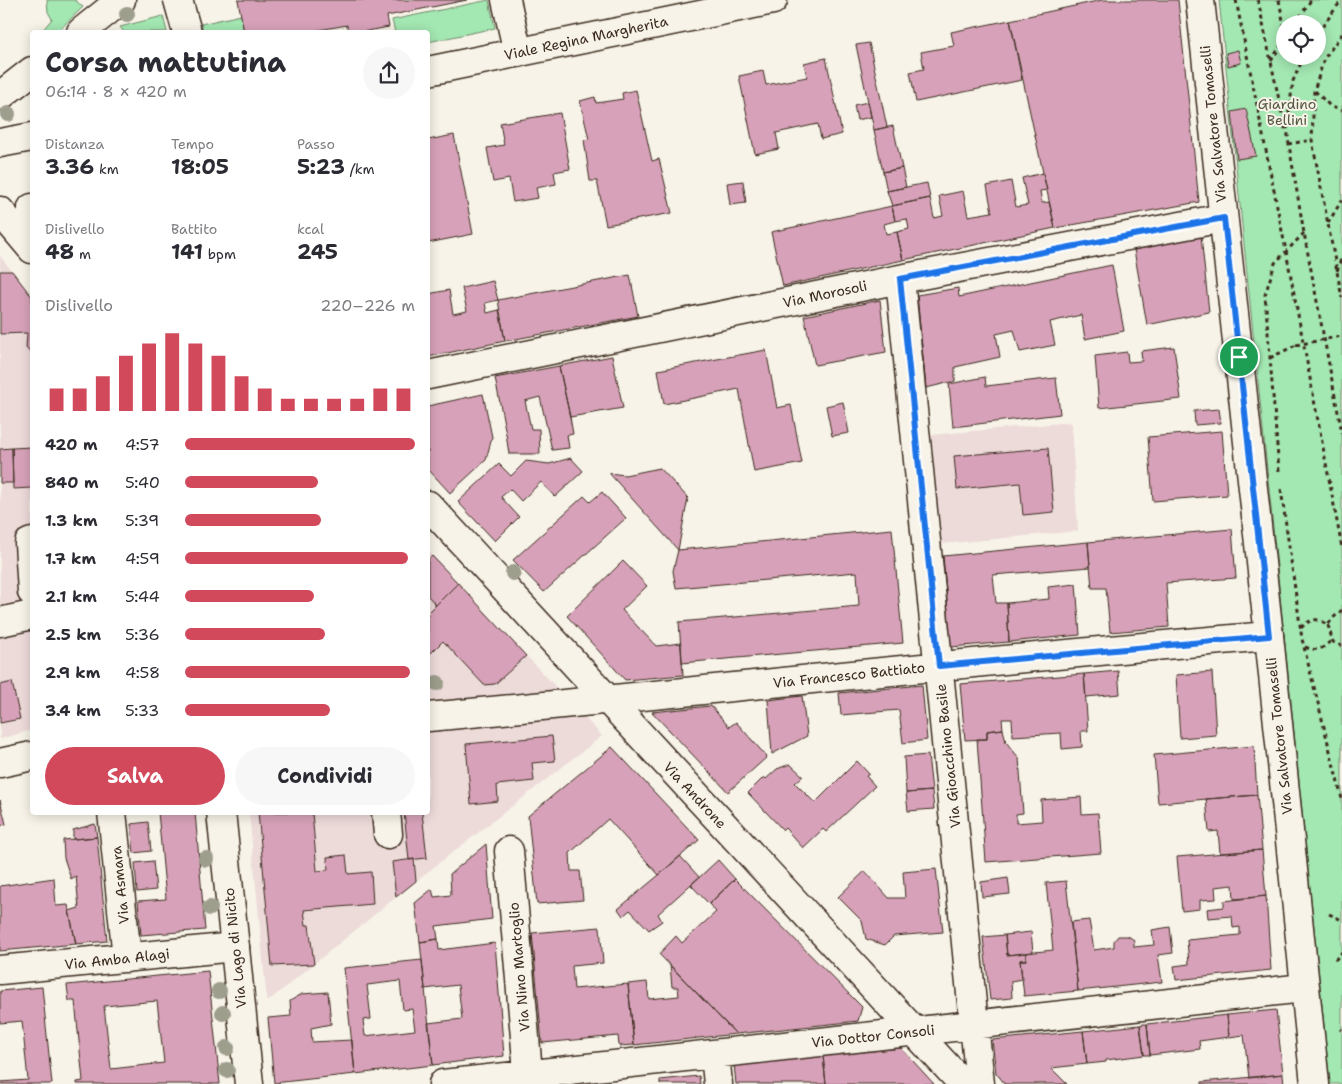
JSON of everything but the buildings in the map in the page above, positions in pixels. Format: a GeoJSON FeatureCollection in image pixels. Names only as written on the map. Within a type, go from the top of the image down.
{"type":"FeatureCollection","features":[{"type":"Feature","properties":{"kind":"street"},"geometry":{"type":"LineString","coordinates":[[84,30],[121,0]]}},
{"type":"Feature","properties":{"kind":"street"},"geometry":{"type":"LineString","coordinates":[[178,0],[186,30]]}},
{"type":"Feature","properties":{"kind":"street"},"geometry":{"type":"LineString","coordinates":[[506,0],[518,53]]}},
{"type":"Feature","properties":{"kind":"street","name":"Viale Regina Margherita"},"geometry":{"type":"LineString","coordinates":[[430,71],[773,0]]}},
{"type":"Feature","properties":{"kind":"street","name":"Via Salvatore Tomaselli"},"geometry":{"type":"LineString","coordinates":[[1200,0],[1269,636],[1315,1084]]}},
{"type":"Feature","properties":{"kind":"street"},"geometry":{"type":"LineString","coordinates":[[0,96],[30,73]]}},
{"type":"Feature","properties":{"kind":"street"},"geometry":{"type":"LineString","coordinates":[[0,143],[30,137]]}},
{"type":"Feature","properties":{"kind":"street"},"geometry":{"type":"LineString","coordinates":[[30,209],[10,219],[30,246]]}},
{"type":"Feature","properties":{"kind":"street","name":"Via Morosoli"},"geometry":{"type":"LineString","coordinates":[[430,375],[900,279],[1224,218]]}},
{"type":"Feature","properties":{"kind":"street","name":"Via Gioacchino Basile"},"geometry":{"type":"LineString","coordinates":[[900,279],[980,1084]]}},
{"type":"Feature","properties":{"kind":"street","name":"Via Androne"},"geometry":{"type":"LineString","coordinates":[[430,508],[963,1084]]}},
{"type":"Feature","properties":{"kind":"street"},"geometry":{"type":"LineString","coordinates":[[0,622],[30,615]]}},
{"type":"Feature","properties":{"kind":"street","name":"Via Francesco Battiato"},"geometry":{"type":"LineString","coordinates":[[430,717],[608,701],[939,666],[1269,636]]}},
{"type":"Feature","properties":{"kind":"street"},"geometry":{"type":"LineString","coordinates":[[0,763],[30,756]]}},
{"type":"Feature","properties":{"kind":"street","name":"Via Asmara"},"geometry":{"type":"LineString","coordinates":[[112,815],[127,958]]}},
{"type":"Feature","properties":{"kind":"street","name":"Via Lago di Nicito"},"geometry":{"type":"LineString","coordinates":[[221,815],[249,1084]]}},
{"type":"Feature","properties":{"kind":"street","name":"Via Nino Martoglio"},"geometry":{"type":"LineString","coordinates":[[508,851],[528,1079]]}},
{"type":"Feature","properties":{"kind":"street","name":"Via Amba Alagi"},"geometry":{"type":"LineString","coordinates":[[0,970],[235,947]]}},
{"type":"Feature","properties":{"kind":"street","name":"Via Dottor Consoli"},"geometry":{"type":"LineString","coordinates":[[443,1084],[528,1079],[715,1054],[1304,988]]}},
{"type":"Feature","properties":{"kind":"street"},"geometry":{"type":"LineString","coordinates":[[715,1054],[718,1084]]}},
{"type":"Feature","properties":{"kind":"path"},"geometry":{"type":"LineString","coordinates":[[1236,0],[1342,548]]}},
{"type":"Feature","properties":{"kind":"path"},"geometry":{"type":"LineString","coordinates":[[1258,0],[1288,145],[1342,433]]}},
{"type":"Feature","properties":{"kind":"path"},"geometry":{"type":"LineString","coordinates":[[1278,0],[1281,15]]}},
{"type":"Feature","properties":{"kind":"path"},"geometry":{"type":"LineString","coordinates":[[1301,15],[1311,0]]}},
{"type":"Feature","properties":{"kind":"path"},"geometry":{"type":"LineString","coordinates":[[1326,22],[1342,2]]}},
{"type":"Feature","properties":{"kind":"path"},"geometry":{"type":"LineString","coordinates":[[1342,34],[1324,59],[1312,104],[1312,140],[1342,298]]}},
{"type":"Feature","properties":{"kind":"path"},"geometry":{"type":"LineString","coordinates":[[1270,61],[1276,52]]}},
{"type":"Feature","properties":{"kind":"path"},"geometry":{"type":"LineString","coordinates":[[1288,145],[1287,127],[1293,81],[1300,65]]}},
{"type":"Feature","properties":{"kind":"path"},"geometry":{"type":"LineString","coordinates":[[1314,91],[1330,106],[1342,111]]}},
{"type":"Feature","properties":{"kind":"path"},"geometry":{"type":"LineString","coordinates":[[1288,145],[1312,140]]}},
{"type":"Feature","properties":{"kind":"path"},"geometry":{"type":"LineString","coordinates":[[1328,224],[1342,200]]}},
{"type":"Feature","properties":{"kind":"path"},"geometry":{"type":"LineString","coordinates":[[1279,472],[1265,295],[1274,263],[1304,233]]}},
{"type":"Feature","properties":{"kind":"path"},"geometry":{"type":"LineString","coordinates":[[1337,271],[1342,256]]}},
{"type":"Feature","properties":{"kind":"path"},"geometry":{"type":"LineString","coordinates":[[1270,358],[1296,345],[1342,336]]}},
{"type":"Feature","properties":{"kind":"path"},"geometry":{"type":"LineString","coordinates":[[1280,481],[1304,647],[1342,800]]}},
{"type":"Feature","properties":{"kind":"path"},"geometry":{"type":"LineString","coordinates":[[1328,625],[1342,610]]}},
{"type":"Feature","properties":{"kind":"path"},"geometry":{"type":"LineString","coordinates":[[1301,628],[1309,621],[1315,619],[1322,620],[1328,625],[1333,642],[1342,646]]}},
{"type":"Feature","properties":{"kind":"path"},"geometry":{"type":"LineString","coordinates":[[1304,647],[1316,649],[1326,646],[1332,639]]}},
{"type":"Feature","properties":{"kind":"path"},"geometry":{"type":"LineString","coordinates":[[1329,914],[1342,920]]}},
{"type":"Feature","properties":{"kind":"path"},"geometry":{"type":"LineString","coordinates":[[1335,960],[1342,952]]}},
{"type":"Feature","properties":{"kind":"shaded area"},"geometry":{"type":"Polygon","coordinates":[[[0,256],[30,294],[30,731],[0,739],[0,256]]]}},
{"type":"Feature","properties":{"kind":"shaded area"},"geometry":{"type":"Polygon","coordinates":[[[1071,422],[1078,531],[942,544],[931,435],[1071,422]]]}},
{"type":"Feature","properties":{"kind":"shaded area"},"geometry":{"type":"Polygon","coordinates":[[[430,553],[602,736],[416,881],[267,1002],[249,815],[430,815],[430,553]]]}},
{"type":"Feature","properties":{"kind":"green space"},"geometry":{"type":"Polygon","coordinates":[[[47,0],[75,0],[83,7],[59,30],[43,30],[52,19],[48,12],[47,0]]]}},
{"type":"Feature","properties":{"kind":"green space"},"geometry":{"type":"Polygon","coordinates":[[[489,0],[495,28],[430,42],[430,30],[394,30],[392,20],[489,0]]]}},
{"type":"Feature","properties":{"kind":"green space","name":"Giardino Bellini"},"geometry":{"type":"Polygon","coordinates":[[[1219,0],[1342,0],[1342,1084],[1330,1084],[1219,0]]]}},
{"type":"Feature","properties":{"kind":"green space"},"geometry":{"type":"Polygon","coordinates":[[[241,15],[244,30],[203,30],[201,24],[241,15]]]}},
{"type":"Feature","properties":{"kind":"green space"},"geometry":{"type":"Polygon","coordinates":[[[163,16],[166,30],[122,30],[120,27],[163,16]]]}},
{"type":"Feature","properties":{"kind":"route"},"geometry":{"type":"LineString","coordinates":[[1224,218],[1239,357],[1269,636],[939,666],[900,279],[1224,218]]}}]}
